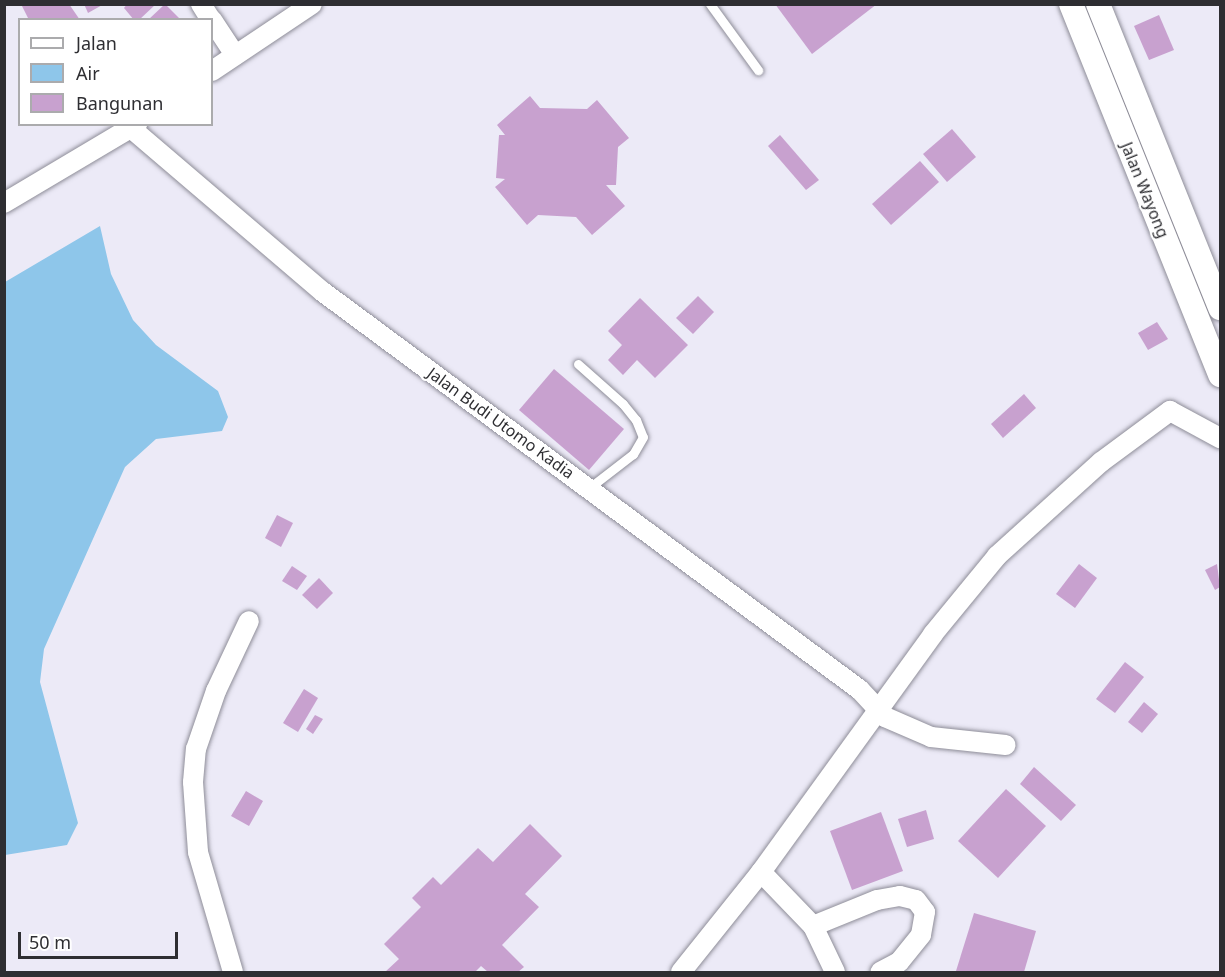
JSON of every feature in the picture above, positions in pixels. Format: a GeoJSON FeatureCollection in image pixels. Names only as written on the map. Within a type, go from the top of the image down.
{"type":"FeatureCollection","features":[{"type":"Feature","properties":{"kind":"street"},"geometry":{"type":"LineString","coordinates":[[201,4],[210,18]]}},
{"type":"Feature","properties":{"kind":"street"},"geometry":{"type":"LineString","coordinates":[[213,70],[312,4]]}},
{"type":"Feature","properties":{"kind":"street","name":"Jalan Wayong"},"geometry":{"type":"LineString","coordinates":[[1071,4],[1220,372]]}},
{"type":"Feature","properties":{"kind":"street","name":"Jalan Wayong"},"geometry":{"type":"LineString","coordinates":[[1098,4],[1221,308]]}},
{"type":"Feature","properties":{"kind":"street"},"geometry":{"type":"LineString","coordinates":[[213,23],[235,55]]}},
{"type":"Feature","properties":{"kind":"street"},"geometry":{"type":"LineString","coordinates":[[4,203],[135,127]]}},
{"type":"Feature","properties":{"kind":"street","name":"Jalan Budi Utomo Kadia"},"geometry":{"type":"LineString","coordinates":[[135,127],[323,292],[860,690],[897,724],[931,737],[1006,745]]}},
{"type":"Feature","properties":{"kind":"street"},"geometry":{"type":"LineString","coordinates":[[681,972],[760,872],[878,708],[997,556],[1101,462],[1172,410],[1221,438]]}},
{"type":"Feature","properties":{"kind":"street"},"geometry":{"type":"LineString","coordinates":[[233,972],[198,852],[193,782],[196,749],[216,691],[249,621]]}},
{"type":"Feature","properties":{"kind":"street"},"geometry":{"type":"LineString","coordinates":[[760,872],[813,926],[835,972]]}},
{"type":"Feature","properties":{"kind":"street"},"geometry":{"type":"LineString","coordinates":[[813,926],[877,900],[900,896],[916,900],[925,912],[921,935],[899,962],[880,972]]}},
{"type":"Feature","properties":{"kind":"lane"},"geometry":{"type":"LineString","coordinates":[[710,4],[758,70]]}},
{"type":"Feature","properties":{"kind":"lane"},"geometry":{"type":"LineString","coordinates":[[578,364],[623,404],[636,420],[643,437],[633,454],[589,488]]}},
{"type":"Feature","properties":{"kind":"water"},"geometry":{"type":"Polygon","coordinates":[[[100,226],[111,274],[133,320],[156,345],[218,391],[228,417],[222,431],[156,439],[125,467],[44,649],[40,682],[78,823],[67,845],[5,855],[5,282],[100,226]]]}},
{"type":"Feature","properties":{"kind":"building"},"geometry":{"type":"Polygon","coordinates":[[[21,4],[69,4],[79,18],[28,18],[21,4]]]}},
{"type":"Feature","properties":{"kind":"building"},"geometry":{"type":"Polygon","coordinates":[[[84,4],[104,4],[88,13],[84,4]]]}},
{"type":"Feature","properties":{"kind":"building"},"geometry":{"type":"Polygon","coordinates":[[[127,4],[156,4],[141,18],[132,18],[124,8],[127,4]]]}},
{"type":"Feature","properties":{"kind":"building"},"geometry":{"type":"Polygon","coordinates":[[[165,4],[179,18],[150,18],[165,4]]]}},
{"type":"Feature","properties":{"kind":"building"},"geometry":{"type":"Polygon","coordinates":[[[775,4],[877,4],[812,54],[775,4]]]}},
{"type":"Feature","properties":{"kind":"building"},"geometry":{"type":"Polygon","coordinates":[[[1159,15],[1174,50],[1149,60],[1134,26],[1159,15]]]}},
{"type":"Feature","properties":{"kind":"building"},"geometry":{"type":"Polygon","coordinates":[[[530,96],[540,108],[587,109],[597,100],[629,138],[618,147],[616,185],[606,185],[625,206],[592,235],[576,217],[538,215],[527,225],[495,187],[505,179],[496,178],[499,135],[505,135],[497,125],[530,96]]]}},
{"type":"Feature","properties":{"kind":"building"},"geometry":{"type":"Polygon","coordinates":[[[952,129],[976,157],[947,182],[923,154],[952,129]]]}},
{"type":"Feature","properties":{"kind":"building"},"geometry":{"type":"Polygon","coordinates":[[[780,135],[819,180],[806,190],[768,146],[780,135]]]}},
{"type":"Feature","properties":{"kind":"building"},"geometry":{"type":"Polygon","coordinates":[[[920,161],[939,182],[891,225],[872,204],[920,161]]]}},
{"type":"Feature","properties":{"kind":"building"},"geometry":{"type":"Polygon","coordinates":[[[698,296],[714,312],[693,334],[676,318],[698,296]]]}},
{"type":"Feature","properties":{"kind":"building"},"geometry":{"type":"Polygon","coordinates":[[[640,298],[688,345],[655,378],[637,360],[623,375],[608,360],[622,345],[608,331],[640,298]]]}},
{"type":"Feature","properties":{"kind":"building"},"geometry":{"type":"Polygon","coordinates":[[[1157,322],[1168,339],[1148,350],[1138,333],[1157,322]]]}},
{"type":"Feature","properties":{"kind":"building"},"geometry":{"type":"Polygon","coordinates":[[[554,369],[624,429],[589,470],[519,410],[554,369]]]}},
{"type":"Feature","properties":{"kind":"building"},"geometry":{"type":"Polygon","coordinates":[[[1024,394],[1036,408],[1003,438],[991,424],[1024,394]]]}},
{"type":"Feature","properties":{"kind":"building"},"geometry":{"type":"Polygon","coordinates":[[[277,515],[293,523],[281,547],[265,538],[277,515]]]}},
{"type":"Feature","properties":{"kind":"building"},"geometry":{"type":"Polygon","coordinates":[[[1079,564],[1097,578],[1075,608],[1056,594],[1079,564]]]}},
{"type":"Feature","properties":{"kind":"building"},"geometry":{"type":"Polygon","coordinates":[[[1217,564],[1220,587],[1215,590],[1205,570],[1217,564]]]}},
{"type":"Feature","properties":{"kind":"building"},"geometry":{"type":"Polygon","coordinates":[[[292,566],[307,576],[297,590],[282,581],[292,566]]]}},
{"type":"Feature","properties":{"kind":"building"},"geometry":{"type":"Polygon","coordinates":[[[319,578],[333,593],[317,609],[302,595],[319,578]]]}},
{"type":"Feature","properties":{"kind":"building"},"geometry":{"type":"Polygon","coordinates":[[[1125,662],[1144,677],[1115,713],[1096,699],[1125,662]]]}},
{"type":"Feature","properties":{"kind":"building"},"geometry":{"type":"Polygon","coordinates":[[[304,689],[318,698],[298,732],[283,723],[304,689]]]}},
{"type":"Feature","properties":{"kind":"building"},"geometry":{"type":"Polygon","coordinates":[[[1144,702],[1158,714],[1142,733],[1128,722],[1144,702]]]}},
{"type":"Feature","properties":{"kind":"building"},"geometry":{"type":"Polygon","coordinates":[[[315,715],[323,719],[313,734],[306,729],[315,715]]]}},
{"type":"Feature","properties":{"kind":"building"},"geometry":{"type":"Polygon","coordinates":[[[1034,767],[1076,805],[1061,821],[1020,784],[1034,767]]]}},
{"type":"Feature","properties":{"kind":"building"},"geometry":{"type":"Polygon","coordinates":[[[1006,789],[1046,826],[998,878],[958,841],[1006,789]]]}},
{"type":"Feature","properties":{"kind":"building"},"geometry":{"type":"Polygon","coordinates":[[[246,791],[263,801],[249,826],[231,816],[246,791]]]}},
{"type":"Feature","properties":{"kind":"building"},"geometry":{"type":"Polygon","coordinates":[[[926,810],[934,839],[907,847],[898,819],[926,810]]]}},
{"type":"Feature","properties":{"kind":"building"},"geometry":{"type":"Polygon","coordinates":[[[881,812],[903,871],[852,890],[830,831],[881,812]]]}},
{"type":"Feature","properties":{"kind":"building"},"geometry":{"type":"Polygon","coordinates":[[[530,824],[562,856],[525,894],[539,907],[502,945],[524,967],[518,972],[488,972],[481,966],[475,972],[385,972],[399,959],[384,944],[421,907],[412,898],[433,877],[441,885],[478,848],[493,862],[530,824]]]}},
{"type":"Feature","properties":{"kind":"building"},"geometry":{"type":"Polygon","coordinates":[[[974,913],[1036,931],[1024,972],[956,971],[974,913]]]}}]}
